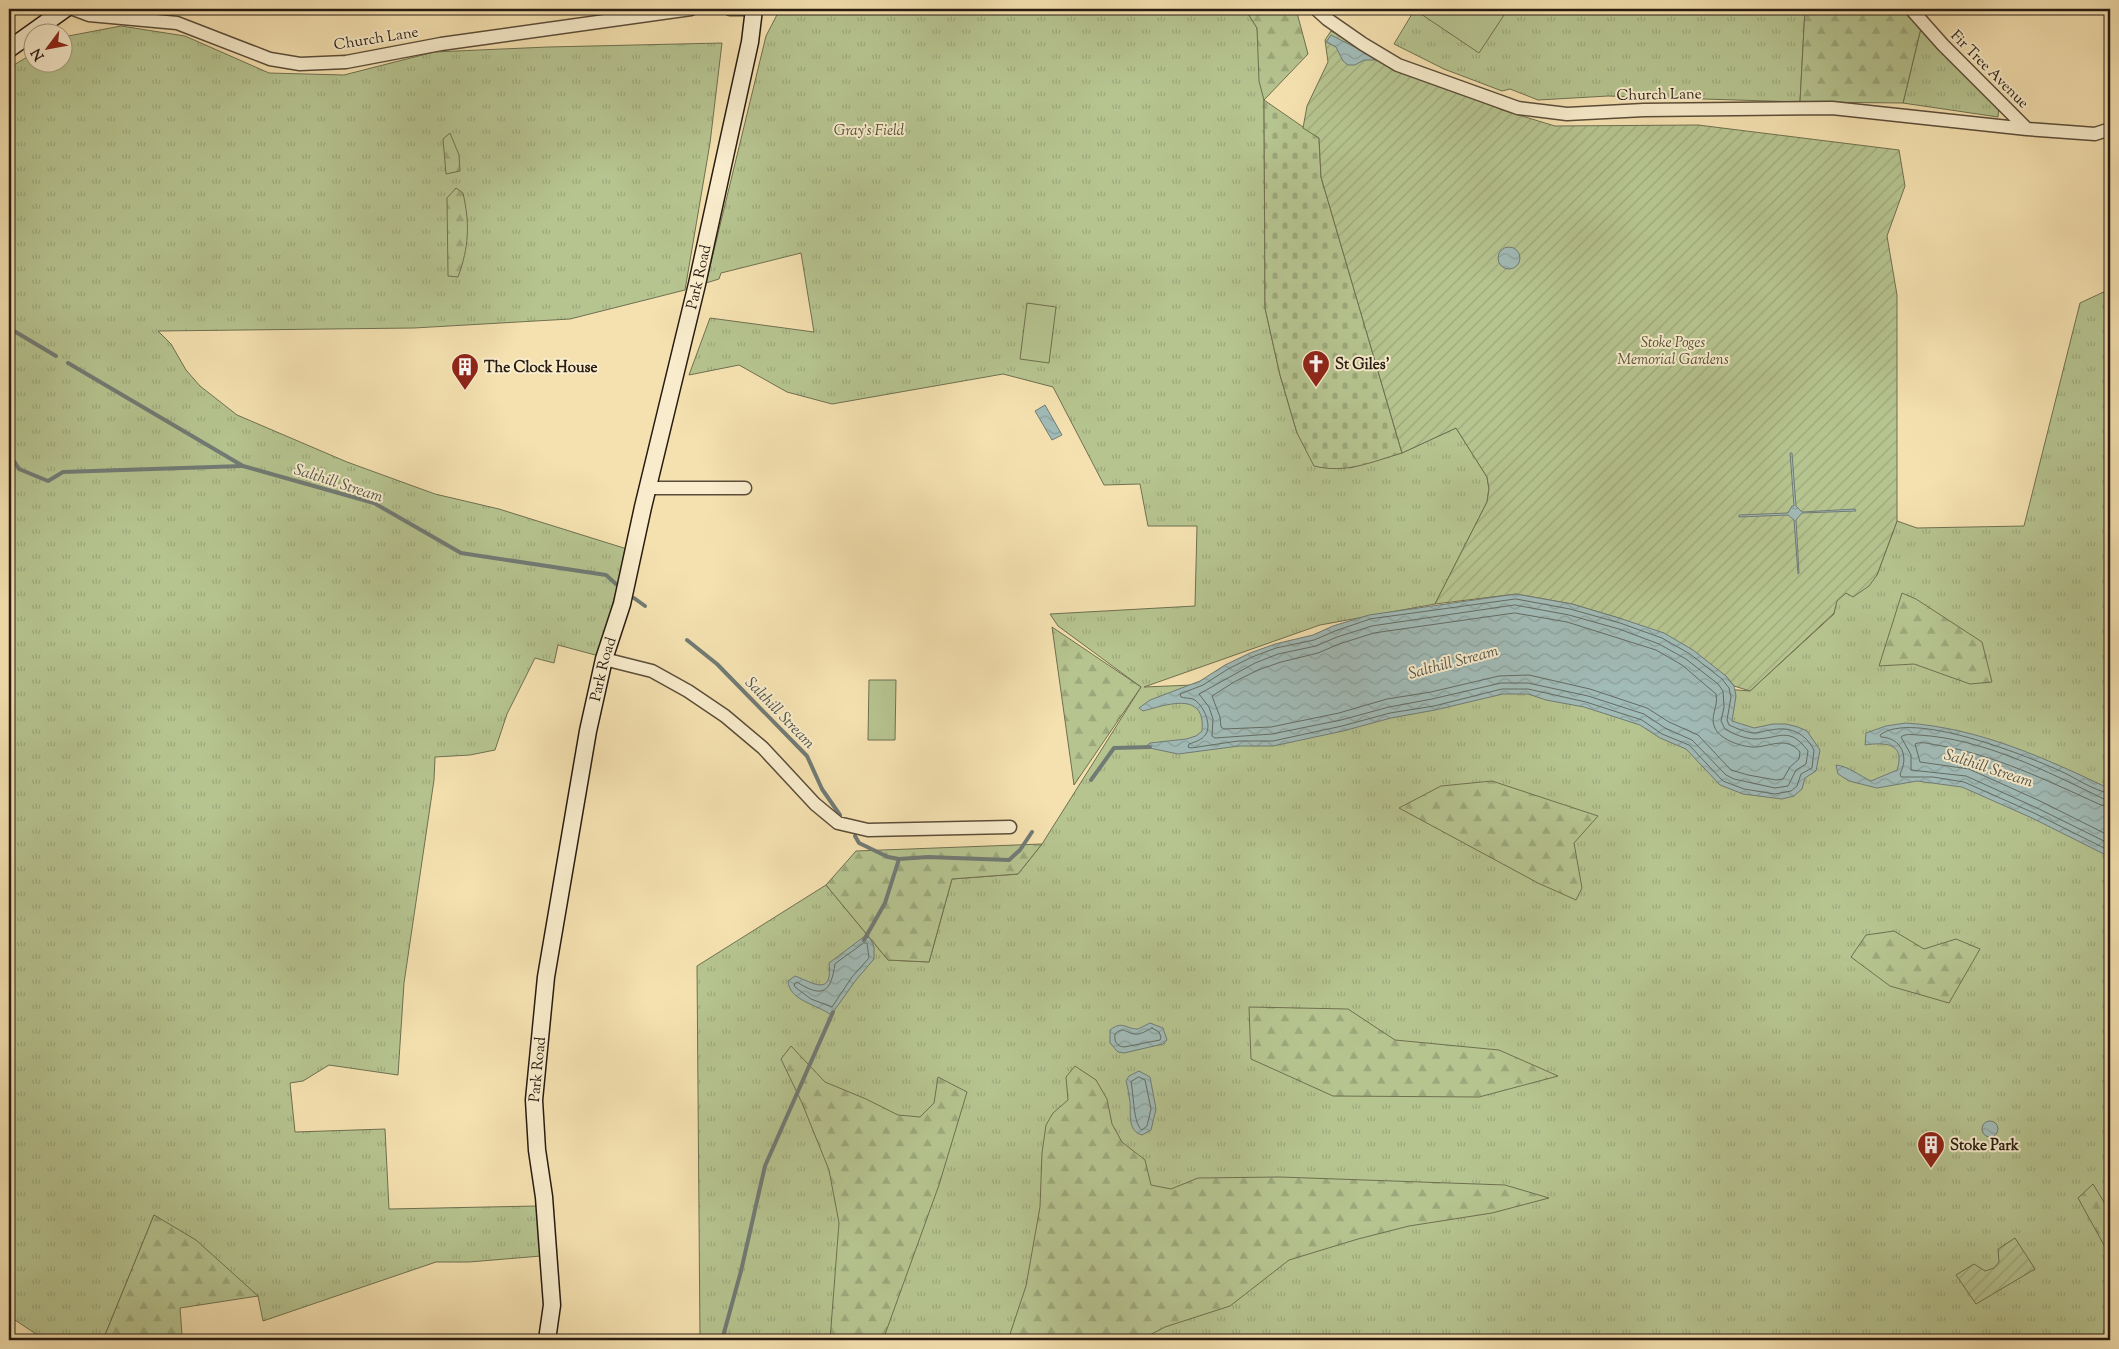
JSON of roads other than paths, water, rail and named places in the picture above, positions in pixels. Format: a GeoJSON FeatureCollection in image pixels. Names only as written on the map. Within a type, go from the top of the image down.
{"type":"FeatureCollection","features":[{"type":"Feature","properties":{"kind":"main road"},"geometry":{"type":"LineString","coordinates":[[9,49],[66,9]]}},
{"type":"Feature","properties":{"kind":"main road","name":"Park Road"},"geometry":{"type":"LineString","coordinates":[[547,1340],[552,1305],[534,1100],[546,977],[588,731],[604,659],[622,604],[697,284],[750,42],[754,9]]}},
{"type":"Feature","properties":{"kind":"street","name":"Church Lane"},"geometry":{"type":"LineString","coordinates":[[66,9],[89,15],[177,22],[270,59],[300,64],[346,62],[441,44],[691,9]]}},
{"type":"Feature","properties":{"kind":"street"},"geometry":{"type":"LineString","coordinates":[[730,9],[750,9]]}},
{"type":"Feature","properties":{"kind":"street","name":"Church Lane"},"geometry":{"type":"LineString","coordinates":[[1316,9],[1363,44],[1398,65],[1518,108],[1567,114],[1644,110],[1832,108],[2027,129],[2094,134],[2110,129]]}},
{"type":"Feature","properties":{"kind":"street","name":"Fir Tree Avenue"},"geometry":{"type":"LineString","coordinates":[[1911,9],[1942,45],[2027,129]]}},
{"type":"Feature","properties":{"kind":"street"},"geometry":{"type":"LineString","coordinates":[[648,488],[745,488]]}},
{"type":"Feature","properties":{"kind":"street"},"geometry":{"type":"LineString","coordinates":[[604,659],[652,671],[688,691],[725,716],[763,748],[815,804],[838,823],[868,830],[1010,827]]}},
{"type":"Feature","properties":{"kind":"water"},"geometry":{"type":"Polygon","coordinates":[[[1331,35],[1380,60],[1364,60],[1355,65],[1348,65],[1343,61],[1336,47],[1326,42],[1331,35]]]}},
{"type":"Feature","properties":{"kind":"water"},"geometry":{"type":"Polygon","coordinates":[[[1505,247],[1513,247],[1520,254],[1520,262],[1513,269],[1505,269],[1498,262],[1498,254],[1505,247]]]}},
{"type":"Feature","properties":{"kind":"water"},"geometry":{"type":"Polygon","coordinates":[[[1045,405],[1062,435],[1052,440],[1035,411],[1045,405]]]}},
{"type":"Feature","properties":{"kind":"water"},"geometry":{"type":"Polygon","coordinates":[[[1790,453],[1792,453],[1796,506],[1802,512],[1855,509],[1856,511],[1802,513],[1796,520],[1798,574],[1794,520],[1788,515],[1739,517],[1739,515],[1788,513],[1792,506],[1794,506],[1790,453]]]}},
{"type":"Feature","properties":{"kind":"water"},"geometry":{"type":"Polygon","coordinates":[[[1516,594],[1572,604],[1622,619],[1664,633],[1693,650],[1726,676],[1734,686],[1736,696],[1732,721],[1754,728],[1773,724],[1786,724],[1807,731],[1820,750],[1816,771],[1805,778],[1802,789],[1794,796],[1782,799],[1743,794],[1720,785],[1686,749],[1660,738],[1640,725],[1584,707],[1546,700],[1528,694],[1503,694],[1273,746],[1239,746],[1178,754],[1145,747],[1150,743],[1196,736],[1202,731],[1202,718],[1198,710],[1191,705],[1183,703],[1143,711],[1139,708],[1150,700],[1200,681],[1225,665],[1250,653],[1275,644],[1313,635],[1333,626],[1369,615],[1516,594]]]}},
{"type":"Feature","properties":{"kind":"water"},"geometry":{"type":"Polygon","coordinates":[[[1906,723],[1960,731],[2011,746],[2061,766],[2110,789],[2110,857],[2032,818],[1962,787],[1917,781],[1877,788],[1849,781],[1838,774],[1836,765],[1849,769],[1871,781],[1897,770],[1899,754],[1896,749],[1886,744],[1865,745],[1866,733],[1886,726],[1906,723]]]}},
{"type":"Feature","properties":{"kind":"water"},"geometry":{"type":"Polygon","coordinates":[[[865,936],[870,938],[874,947],[874,959],[831,1015],[805,1002],[793,993],[788,981],[795,976],[814,984],[824,984],[828,981],[829,963],[865,936]]]}},
{"type":"Feature","properties":{"kind":"water"},"geometry":{"type":"Polygon","coordinates":[[[1150,1023],[1163,1028],[1167,1040],[1163,1044],[1124,1053],[1118,1052],[1110,1043],[1110,1030],[1114,1027],[1121,1025],[1138,1029],[1150,1023]]]}},
{"type":"Feature","properties":{"kind":"water"},"geometry":{"type":"Polygon","coordinates":[[[1139,1071],[1150,1077],[1156,1109],[1151,1130],[1142,1135],[1137,1133],[1132,1126],[1126,1081],[1129,1076],[1139,1071]]]}},
{"type":"Feature","properties":{"kind":"water"},"geometry":{"type":"Polygon","coordinates":[[[1987,1121],[1993,1121],[1998,1126],[1996,1135],[1987,1137],[1982,1132],[1982,1126],[1987,1121]]]}},
{"type":"Feature","properties":{"kind":"waterway","name":"Salthill Stream"},"geometry":{"type":"LineString","coordinates":[[9,328],[56,356]]}},
{"type":"Feature","properties":{"kind":"waterway","name":"Salthill Stream"},"geometry":{"type":"LineString","coordinates":[[68,363],[243,466],[374,503],[461,553],[606,575],[616,584]]}},
{"type":"Feature","properties":{"kind":"waterway"},"geometry":{"type":"LineString","coordinates":[[9,453],[19,469],[48,481],[63,472],[242,466]]}},
{"type":"Feature","properties":{"kind":"waterway","name":"Salthill Stream"},"geometry":{"type":"LineString","coordinates":[[634,598],[645,606]]}},
{"type":"Feature","properties":{"kind":"waterway","name":"Salthill Stream"},"geometry":{"type":"LineString","coordinates":[[687,640],[717,664],[807,756],[822,789],[840,815]]}},
{"type":"Feature","properties":{"kind":"waterway","name":"Salthill Stream"},"geometry":{"type":"LineString","coordinates":[[1091,780],[1114,748],[1150,747]]}},
{"type":"Feature","properties":{"kind":"waterway","name":"Salthill Stream"},"geometry":{"type":"LineString","coordinates":[[855,836],[859,843],[888,857],[899,859],[928,857],[1009,860],[1020,850],[1032,832]]}},
{"type":"Feature","properties":{"kind":"waterway"},"geometry":{"type":"LineString","coordinates":[[864,940],[885,903],[899,859]]}},
{"type":"Feature","properties":{"kind":"waterway"},"geometry":{"type":"LineString","coordinates":[[722,1340],[741,1271],[765,1166],[833,1012]]}},
{"type":"Feature","properties":{"kind":"place","name":"St Giles'"},"geometry":{"type":"Point","coordinates":[1316,388]}},
{"type":"Feature","properties":{"kind":"place","name":"The Clock House"},"geometry":{"type":"Point","coordinates":[465,391]}},
{"type":"Feature","properties":{"kind":"place","name":"Stoke Park"},"geometry":{"type":"Point","coordinates":[1931,1169]}},
{"type":"Feature","properties":{"kind":"park label","name":"Gray's Field"},"geometry":{"type":"Point","coordinates":[869,130]}},
{"type":"Feature","properties":{"kind":"park label","name":"Stoke Poges Memorial Gardens"},"geometry":{"type":"Point","coordinates":[1673,350]}}]}
